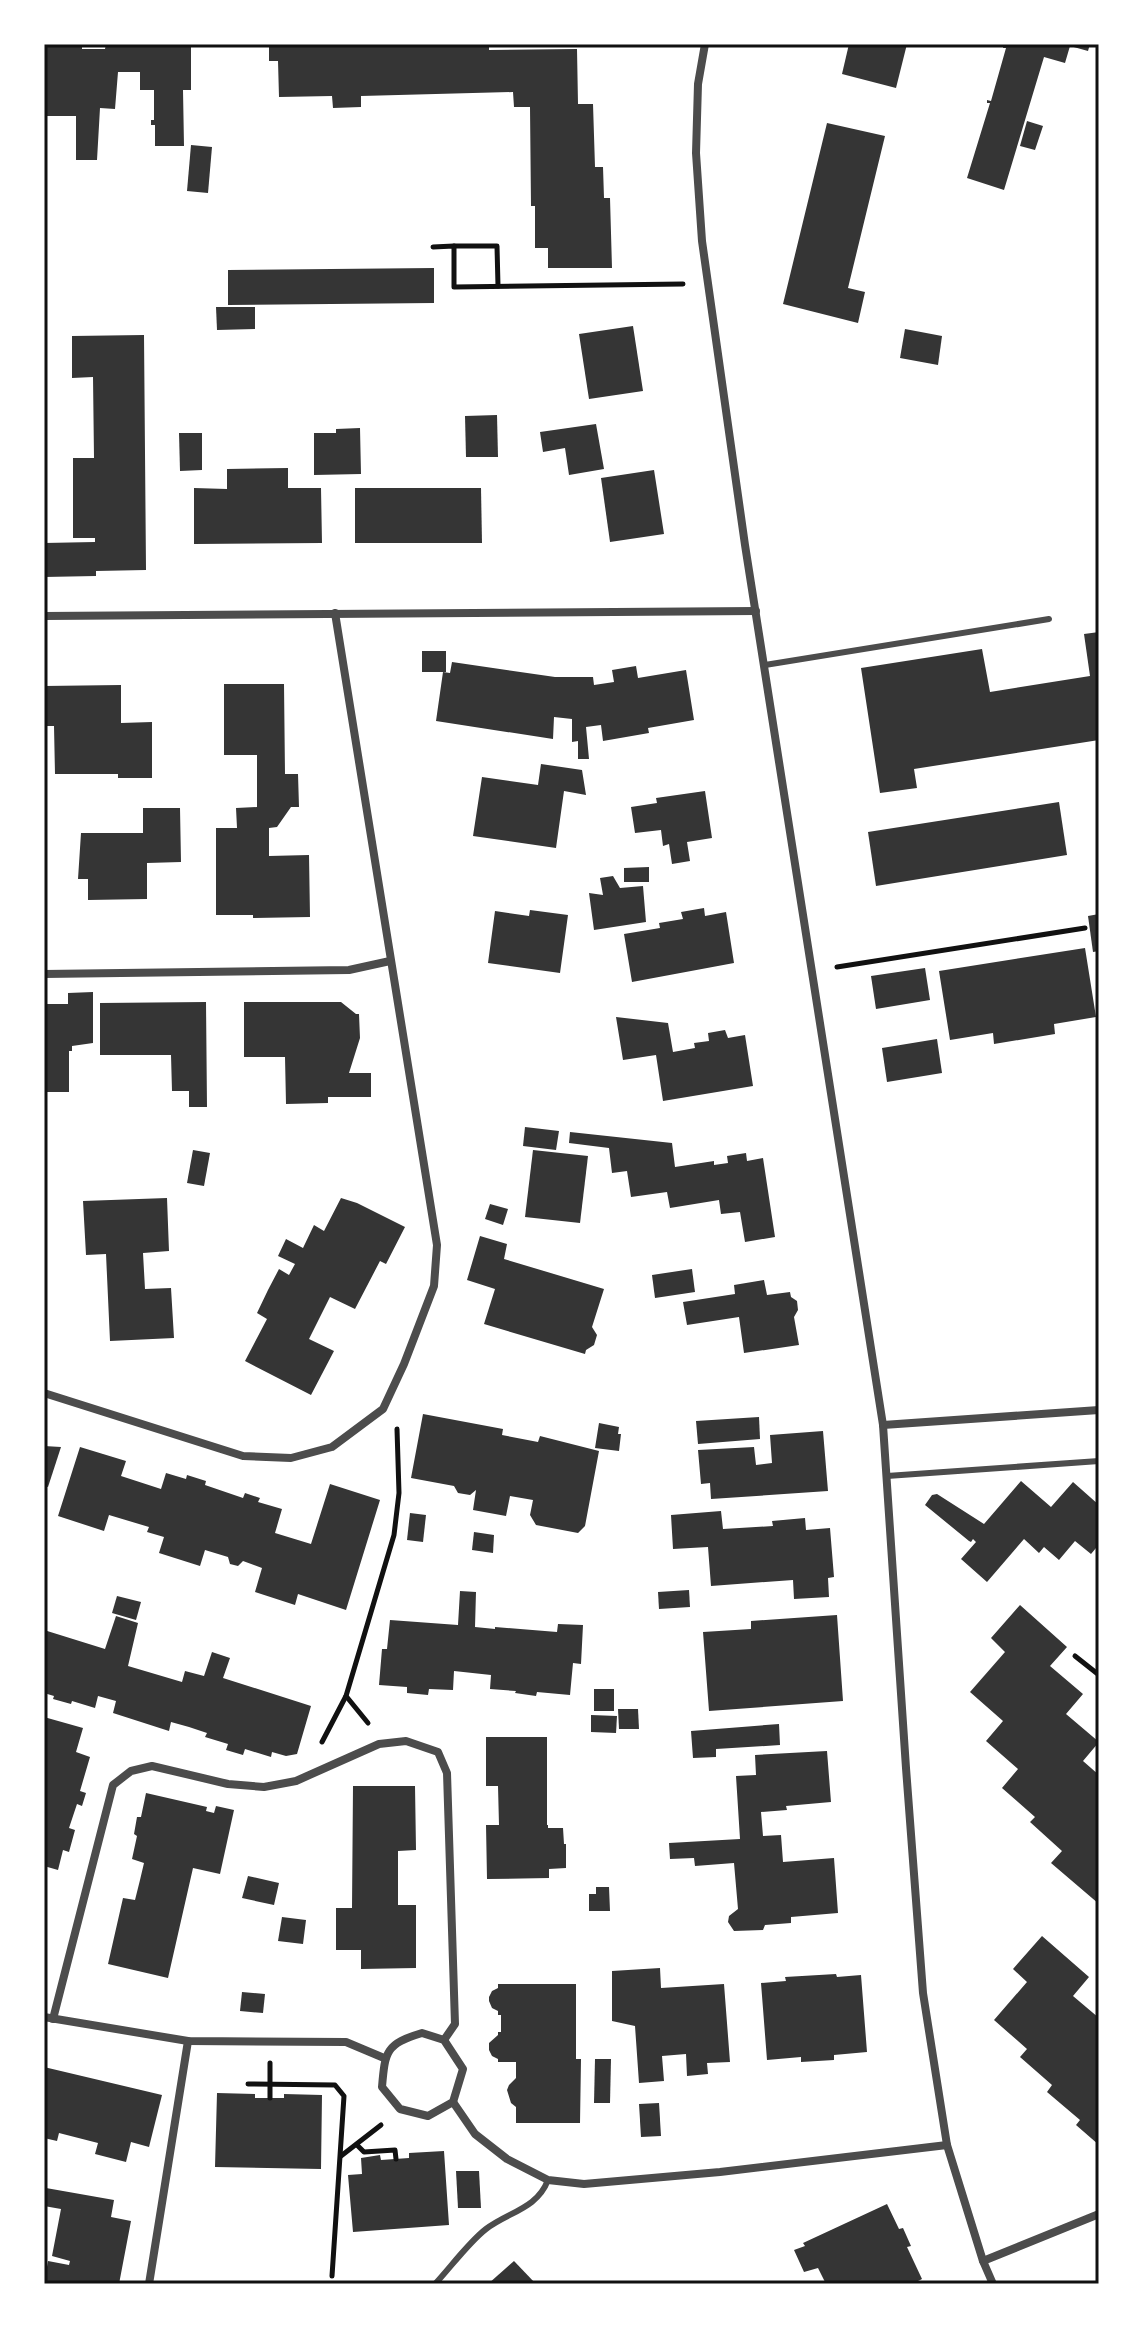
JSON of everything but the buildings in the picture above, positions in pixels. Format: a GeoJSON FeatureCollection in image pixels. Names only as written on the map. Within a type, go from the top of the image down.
{"type":"FeatureCollection","features":[{"type":"Feature","properties":{"kind":"street"},"geometry":{"type":"LineString","coordinates":[[705,44],[698,84],[696,153],[702,241],[756,611],[883,1425],[923,1993],[947,2145],[993,2284]]}},
{"type":"Feature","properties":{"kind":"street"},"geometry":{"type":"LineString","coordinates":[[44,616],[756,611]]}},
{"type":"Feature","properties":{"kind":"street"},"geometry":{"type":"LineString","coordinates":[[44,1393],[243,1456],[291,1458],[332,1447],[383,1409],[434,1286],[437,1245],[335,613]]}},
{"type":"Feature","properties":{"kind":"street"},"geometry":{"type":"LineString","coordinates":[[44,974],[349,970],[390,961]]}},
{"type":"Feature","properties":{"kind":"street"},"geometry":{"type":"LineString","coordinates":[[883,1425],[1099,1410]]}},
{"type":"Feature","properties":{"kind":"street"},"geometry":{"type":"LineString","coordinates":[[384,2058],[346,2042],[188,2041],[48,2018],[113,1785],[131,1771],[152,1766],[228,1784],[264,1787],[296,1781],[379,1744],[406,1741],[438,1752],[447,1773],[455,2024],[444,2040]]}},
{"type":"Feature","properties":{"kind":"street"},"geometry":{"type":"LineString","coordinates":[[422,2033],[444,2040],[463,2069],[453,2102],[428,2116],[400,2109],[382,2087],[384,2058],[399,2040],[422,2033]]}},
{"type":"Feature","properties":{"kind":"street"},"geometry":{"type":"LineString","coordinates":[[149,2284],[188,2041]]}},
{"type":"Feature","properties":{"kind":"street"},"geometry":{"type":"LineString","coordinates":[[453,2102],[475,2134],[507,2159],[548,2180],[584,2184],[720,2172],[947,2145]]}},
{"type":"Feature","properties":{"kind":"street"},"geometry":{"type":"LineString","coordinates":[[983,2261],[1099,2214]]}},
{"type":"Feature","properties":{"kind":"lane"},"geometry":{"type":"LineString","coordinates":[[765,665],[1049,619]]}},
{"type":"Feature","properties":{"kind":"lane"},"geometry":{"type":"LineString","coordinates":[[887,1476],[1099,1461]]}},
{"type":"Feature","properties":{"kind":"lane"},"geometry":{"type":"LineString","coordinates":[[435,2284],[486,2229],[543,2194],[548,2180]]}},
{"type":"Feature","properties":{"kind":"path"},"geometry":{"type":"LineString","coordinates":[[454,246],[454,287],[708,283]]}},
{"type":"Feature","properties":{"kind":"path"},"geometry":{"type":"LineString","coordinates":[[433,247],[497,246],[498,286]]}},
{"type":"Feature","properties":{"kind":"path"},"geometry":{"type":"LineString","coordinates":[[813,970],[1085,928]]}},
{"type":"Feature","properties":{"kind":"path"},"geometry":{"type":"LineString","coordinates":[[318,1772],[316,1753],[346,1696],[376,1603],[396,1521],[399,1493],[397,1429],[383,1409]]}},
{"type":"Feature","properties":{"kind":"path"},"geometry":{"type":"LineString","coordinates":[[1075,1656],[1099,1675]]}},
{"type":"Feature","properties":{"kind":"path"},"geometry":{"type":"LineString","coordinates":[[346,1696],[372,1729],[379,1744]]}},
{"type":"Feature","properties":{"kind":"path"},"geometry":{"type":"LineString","coordinates":[[248,2084],[335,2085],[344,2096],[332,2276]]}},
{"type":"Feature","properties":{"kind":"path"},"geometry":{"type":"LineString","coordinates":[[340,2156],[400,2109]]}},
{"type":"Feature","properties":{"kind":"path"},"geometry":{"type":"LineString","coordinates":[[357,2145],[364,2152],[395,2150],[396,2159]]}}]}
